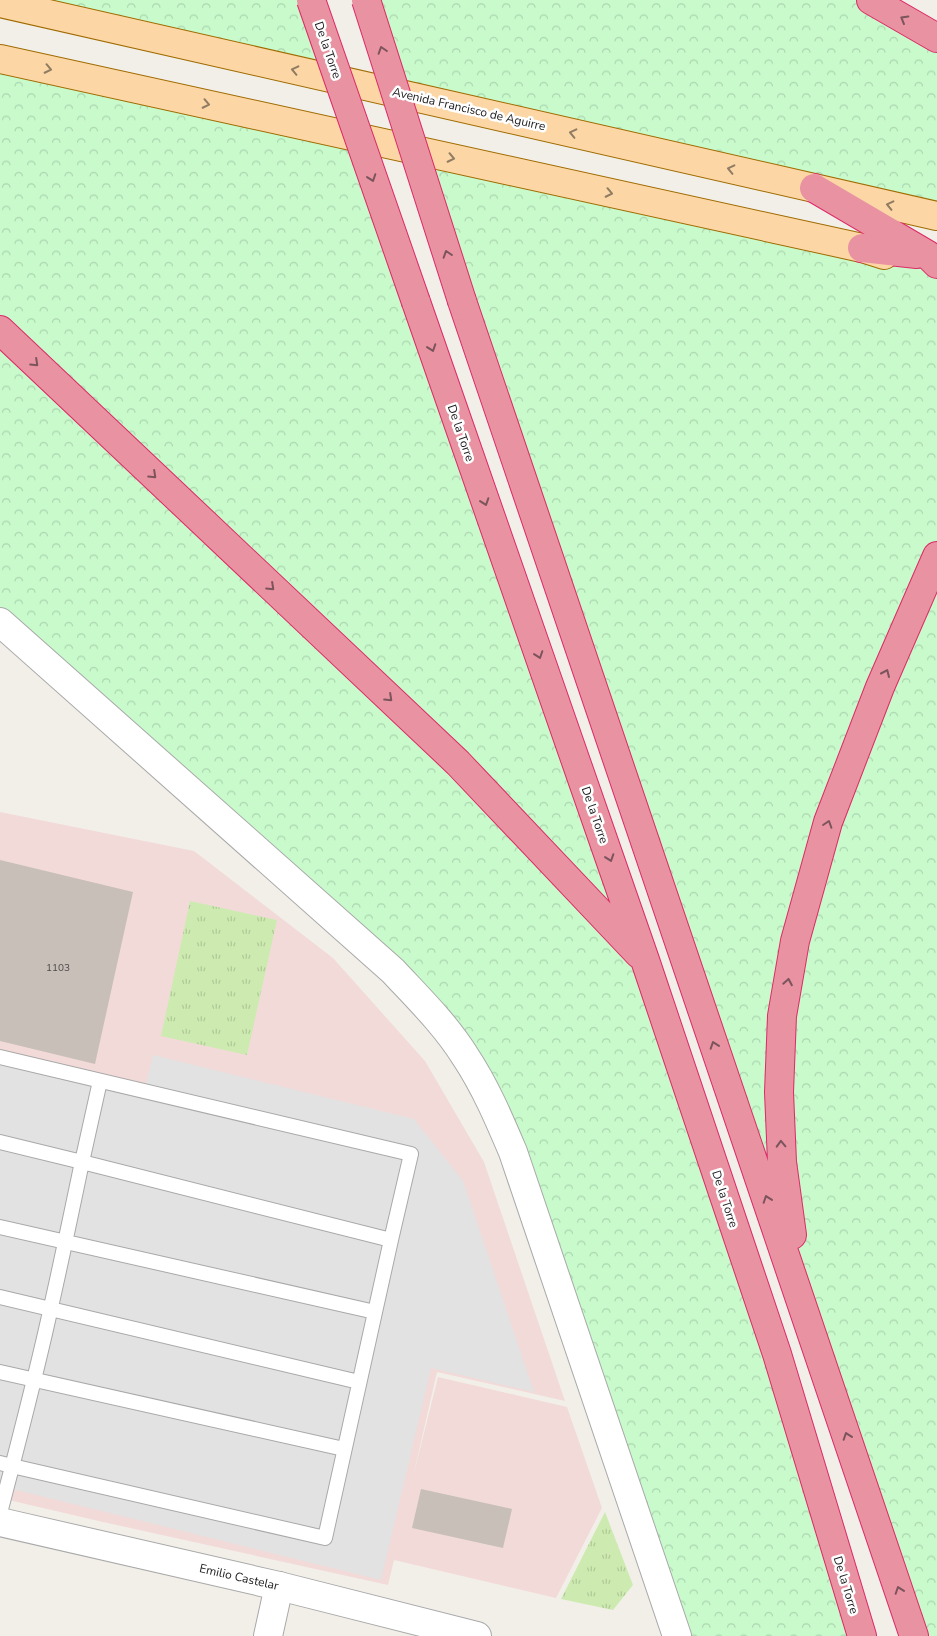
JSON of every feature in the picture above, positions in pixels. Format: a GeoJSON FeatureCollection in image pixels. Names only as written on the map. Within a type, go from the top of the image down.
{"type":"FeatureCollection","features":[{"type":"Feature","properties":{"kind":"highway","name":"De la Torre"},"geometry":{"type":"LineString","coordinates":[[311,0],[645,960],[777,1354],[862,1636]]}},
{"type":"Feature","properties":{"kind":"highway"},"geometry":{"type":"LineString","coordinates":[[366,0],[462,301],[914,1636]]}},
{"type":"Feature","properties":{"kind":"highway"},"geometry":{"type":"LineString","coordinates":[[871,0],[937,38]]}},
{"type":"Feature","properties":{"kind":"highway"},"geometry":{"type":"LineString","coordinates":[[814,188],[935,261]]}},
{"type":"Feature","properties":{"kind":"highway"},"geometry":{"type":"LineString","coordinates":[[862,248],[935,261]]}},
{"type":"Feature","properties":{"kind":"highway"},"geometry":{"type":"LineString","coordinates":[[0,330],[458,763],[645,960]]}},
{"type":"Feature","properties":{"kind":"highway"},"geometry":{"type":"LineString","coordinates":[[800,1296],[782,1162],[779,1092],[782,1016],[795,941],[828,822],[880,687],[937,556]]}},
{"type":"Feature","properties":{"kind":"main road","name":"Avenida Francisco de Aguirre"},"geometry":{"type":"LineString","coordinates":[[0,3],[937,216]]}},
{"type":"Feature","properties":{"kind":"main road"},"geometry":{"type":"LineString","coordinates":[[0,59],[862,248]]}},
{"type":"Feature","properties":{"kind":"street"},"geometry":{"type":"LineString","coordinates":[[0,622],[393,971],[436,1016],[465,1055],[491,1101],[513,1152],[677,1636]]}},
{"type":"Feature","properties":{"kind":"street","name":"Emilio Castelar"},"geometry":{"type":"LineString","coordinates":[[0,1522],[278,1586],[477,1636]]}},
{"type":"Feature","properties":{"kind":"street"},"geometry":{"type":"LineString","coordinates":[[268,1636],[278,1586]]}},
{"type":"Feature","properties":{"kind":"lane"},"geometry":{"type":"LineString","coordinates":[[0,1058],[411,1154],[325,1538],[6,1464]]}},
{"type":"Feature","properties":{"kind":"lane"},"geometry":{"type":"LineString","coordinates":[[0,1513],[6,1464],[33,1380],[51,1308],[100,1080]]}},
{"type":"Feature","properties":{"kind":"lane"},"geometry":{"type":"LineString","coordinates":[[0,1142],[391,1240]]}},
{"type":"Feature","properties":{"kind":"lane"},"geometry":{"type":"LineString","coordinates":[[0,1227],[375,1312]]}},
{"type":"Feature","properties":{"kind":"lane"},"geometry":{"type":"LineString","coordinates":[[0,1297],[359,1382]]}},
{"type":"Feature","properties":{"kind":"lane"},"geometry":{"type":"LineString","coordinates":[[0,1372],[344,1449]]}},
{"type":"Feature","properties":{"kind":"shaded area"},"geometry":{"type":"Polygon","coordinates":[[[0,812],[194,851],[333,958],[425,1061],[484,1162],[565,1401],[437,1372],[413,1477],[438,1377],[567,1407],[602,1508],[556,1598],[394,1560],[388,1585],[0,1498],[0,812]]]}},
{"type":"Feature","properties":{"kind":"shaded area"},"geometry":{"type":"Polygon","coordinates":[[[0,1051],[146,1085],[153,1055],[414,1119],[463,1181],[534,1392],[431,1368],[381,1580],[0,1486],[0,1051]]]}},
{"type":"Feature","properties":{"kind":"green space"},"geometry":{"type":"Polygon","coordinates":[[[4,0],[312,0],[334,68],[4,0]]]}},
{"type":"Feature","properties":{"kind":"green space"},"geometry":{"type":"Polygon","coordinates":[[[366,0],[871,0],[937,38],[937,216],[395,88],[366,0]]]}},
{"type":"Feature","properties":{"kind":"green space"},"geometry":{"type":"Polygon","coordinates":[[[0,58],[357,134],[862,1636],[677,1636],[465,1055],[0,622],[0,58]]]}},
{"type":"Feature","properties":{"kind":"green space"},"geometry":{"type":"Polygon","coordinates":[[[412,144],[862,248],[937,271],[937,1636],[914,1636],[412,144]]]}},
{"type":"Feature","properties":{"kind":"green space"},"geometry":{"type":"Polygon","coordinates":[[[190,901],[277,920],[247,1055],[161,1036],[190,901]]]}},
{"type":"Feature","properties":{"kind":"green space"},"geometry":{"type":"Polygon","coordinates":[[[605,1512],[633,1585],[613,1610],[561,1599],[605,1512]]]}},
{"type":"Feature","properties":{"kind":"building"},"geometry":{"type":"Polygon","coordinates":[[[0,860],[133,892],[95,1064],[0,1041],[0,860]]]}},
{"type":"Feature","properties":{"kind":"building"},"geometry":{"type":"Polygon","coordinates":[[[421,1489],[512,1509],[503,1548],[412,1528],[421,1489]]]}}]}
